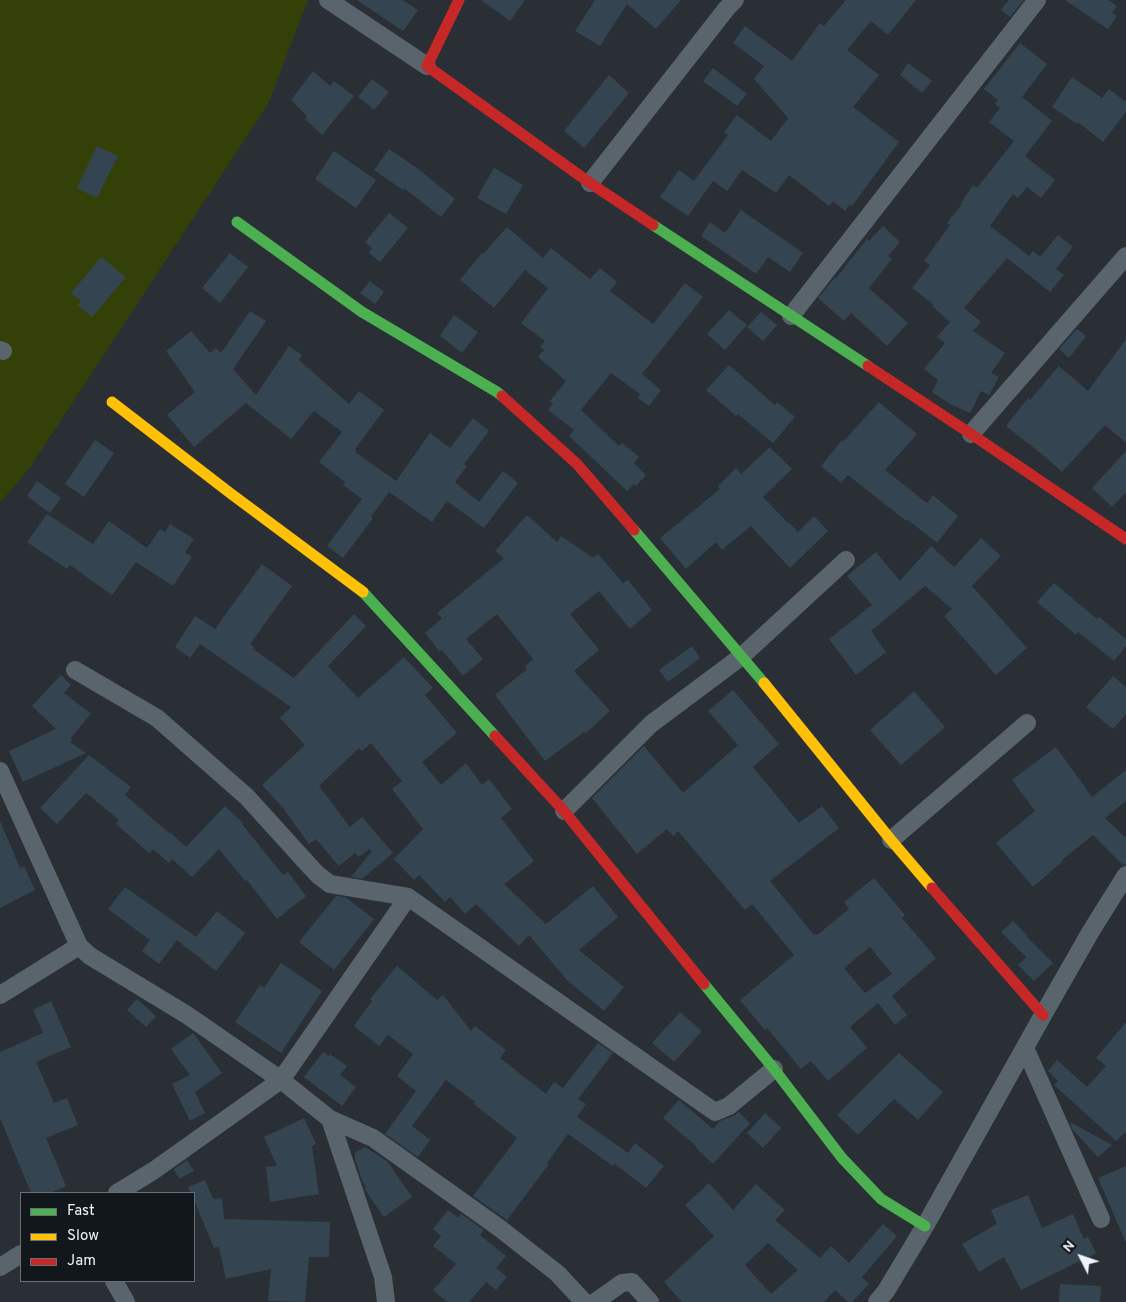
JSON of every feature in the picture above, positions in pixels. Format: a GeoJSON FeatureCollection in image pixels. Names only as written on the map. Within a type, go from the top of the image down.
{"type":"FeatureCollection","features":[{"type":"Feature","properties":{"kind":"street"},"geometry":{"type":"LineString","coordinates":[[328,0],[427,66],[590,183],[971,434],[1126,539]]}},
{"type":"Feature","properties":{"kind":"street"},"geometry":{"type":"LineString","coordinates":[[427,66],[459,0]]}},
{"type":"Feature","properties":{"kind":"street"},"geometry":{"type":"LineString","coordinates":[[590,183],[727,8],[736,0]]}},
{"type":"Feature","properties":{"kind":"street"},"geometry":{"type":"LineString","coordinates":[[791,316],[1037,0]]}},
{"type":"Feature","properties":{"kind":"street"},"geometry":{"type":"LineString","coordinates":[[237,222],[362,312],[497,392],[577,464],[742,656],[891,840],[1043,1015]]}},
{"type":"Feature","properties":{"kind":"street"},"geometry":{"type":"LineString","coordinates":[[971,434],[1126,256]]}},
{"type":"Feature","properties":{"kind":"street"},"geometry":{"type":"LineString","coordinates":[[112,402],[230,494],[365,594],[564,811],[774,1069],[842,1158],[881,1199],[925,1226]]}},
{"type":"Feature","properties":{"kind":"street"},"geometry":{"type":"LineString","coordinates":[[564,811],[651,724],[742,656],[846,560]]}},
{"type":"Feature","properties":{"kind":"street"},"geometry":{"type":"LineString","coordinates":[[75,670],[157,718],[247,797],[318,875],[330,884],[408,897],[715,1112],[729,1106],[774,1069]]}},
{"type":"Feature","properties":{"kind":"street"},"geometry":{"type":"LineString","coordinates":[[891,840],[1027,723]]}},
{"type":"Feature","properties":{"kind":"street"},"geometry":{"type":"LineString","coordinates":[[0,771],[79,946],[90,956],[187,1015],[282,1080],[330,1119],[373,1138],[498,1227],[557,1273],[584,1302]]}},
{"type":"Feature","properties":{"kind":"street"},"geometry":{"type":"LineString","coordinates":[[886,1298],[1043,1015],[1091,931],[1126,875]]}},
{"type":"Feature","properties":{"kind":"street"},"geometry":{"type":"LineString","coordinates":[[120,1192],[282,1080],[408,897]]}},
{"type":"Feature","properties":{"kind":"street"},"geometry":{"type":"LineString","coordinates":[[0,996],[79,946]]}},
{"type":"Feature","properties":{"kind":"street"},"geometry":{"type":"LineString","coordinates":[[1025,1048],[1101,1219]]}},
{"type":"Feature","properties":{"kind":"street"},"geometry":{"type":"LineString","coordinates":[[330,1119],[383,1277],[386,1302]]}},
{"type":"Feature","properties":{"kind":"street"},"geometry":{"type":"LineString","coordinates":[[0,1267],[20,1255]]}},
{"type":"Feature","properties":{"kind":"street"},"geometry":{"type":"LineString","coordinates":[[115,1282],[126,1302]]}},
{"type":"Feature","properties":{"kind":"street"},"geometry":{"type":"LineString","coordinates":[[595,1302],[622,1283],[632,1282],[650,1302]]}},
{"type":"Feature","properties":{"kind":"green space"},"geometry":{"type":"Polygon","coordinates":[[[0,0],[308,0],[268,104],[31,466],[0,503],[0,0]]]}},
{"type":"Feature","properties":{"kind":"building"},"geometry":{"type":"Polygon","coordinates":[[[357,0],[403,0],[418,10],[403,31],[357,0]]]}},
{"type":"Feature","properties":{"kind":"building"},"geometry":{"type":"Polygon","coordinates":[[[481,0],[525,0],[510,21],[481,0]]]}},
{"type":"Feature","properties":{"kind":"building"},"geometry":{"type":"Polygon","coordinates":[[[595,0],[681,0],[656,29],[627,4],[600,46],[575,31],[595,0]]]}},
{"type":"Feature","properties":{"kind":"building"},"geometry":{"type":"Polygon","coordinates":[[[846,0],[916,0],[888,35],[871,21],[847,50],[879,75],[853,107],[899,142],[852,206],[850,204],[845,211],[833,201],[829,206],[789,175],[776,193],[742,170],[727,191],[713,181],[688,216],[660,197],[679,170],[694,181],[728,135],[724,132],[737,115],[771,141],[788,118],[754,79],[764,66],[733,43],[745,26],[792,61],[820,23],[824,26],[846,0]]]}},
{"type":"Feature","properties":{"kind":"building"},"geometry":{"type":"Polygon","coordinates":[[[1009,0],[1024,0],[1010,17],[1001,10],[1009,0]]]}},
{"type":"Feature","properties":{"kind":"building"},"geometry":{"type":"Polygon","coordinates":[[[1065,0],[1108,0],[1117,6],[1112,13],[1117,16],[1108,29],[1065,0]]]}},
{"type":"Feature","properties":{"kind":"building"},"geometry":{"type":"Polygon","coordinates":[[[1020,43],[1047,64],[1022,97],[1052,121],[1025,156],[1055,180],[1041,198],[1027,187],[1018,198],[1013,194],[990,226],[1029,256],[1033,251],[1040,257],[1058,235],[1073,247],[1056,269],[1064,275],[1050,292],[1007,258],[964,308],[981,322],[973,331],[1005,353],[991,373],[999,377],[989,395],[981,391],[970,413],[950,404],[932,392],[938,380],[924,369],[945,343],[937,337],[950,322],[932,306],[934,305],[912,288],[930,265],[924,261],[950,225],[947,223],[962,204],[973,185],[977,188],[1014,141],[989,122],[1000,108],[995,104],[998,100],[984,89],[1020,43]]]}},
{"type":"Feature","properties":{"kind":"building"},"geometry":{"type":"Polygon","coordinates":[[[908,63],[932,81],[922,93],[900,75],[908,63]]]}},
{"type":"Feature","properties":{"kind":"building"},"geometry":{"type":"Polygon","coordinates":[[[713,68],[747,94],[737,106],[703,81],[713,68]]]}},
{"type":"Feature","properties":{"kind":"building"},"geometry":{"type":"Polygon","coordinates":[[[313,71],[330,86],[334,81],[354,96],[322,135],[305,119],[307,116],[291,100],[313,71]]]}},
{"type":"Feature","properties":{"kind":"building"},"geometry":{"type":"Polygon","coordinates":[[[609,75],[629,93],[584,148],[564,131],[609,75]]]}},
{"type":"Feature","properties":{"kind":"building"},"geometry":{"type":"Polygon","coordinates":[[[1072,77],[1102,98],[1109,89],[1126,102],[1126,112],[1103,142],[1078,122],[1077,124],[1052,107],[1072,77]]]}},
{"type":"Feature","properties":{"kind":"building"},"geometry":{"type":"Polygon","coordinates":[[[372,79],[389,92],[374,110],[358,97],[372,79]]]}},
{"type":"Feature","properties":{"kind":"building"},"geometry":{"type":"Polygon","coordinates":[[[97,146],[118,156],[97,198],[77,188],[97,146]]]}},
{"type":"Feature","properties":{"kind":"building"},"geometry":{"type":"Polygon","coordinates":[[[389,149],[417,168],[455,199],[441,217],[404,188],[403,190],[374,170],[389,149]]]}},
{"type":"Feature","properties":{"kind":"building"},"geometry":{"type":"Polygon","coordinates":[[[334,151],[376,180],[356,208],[315,179],[334,151]]]}},
{"type":"Feature","properties":{"kind":"building"},"geometry":{"type":"Polygon","coordinates":[[[494,168],[523,185],[506,214],[477,198],[494,168]]]}},
{"type":"Feature","properties":{"kind":"building"},"geometry":{"type":"Polygon","coordinates":[[[741,210],[803,253],[790,272],[768,257],[756,274],[701,236],[710,222],[725,233],[741,210]]]}},
{"type":"Feature","properties":{"kind":"building"},"geometry":{"type":"Polygon","coordinates":[[[389,213],[408,228],[380,262],[369,253],[372,248],[365,242],[389,213]]]}},
{"type":"Feature","properties":{"kind":"building"},"geometry":{"type":"Polygon","coordinates":[[[883,226],[900,242],[888,256],[892,259],[869,288],[908,323],[887,346],[851,313],[844,321],[818,298],[867,239],[869,241],[883,226]]]}},
{"type":"Feature","properties":{"kind":"building"},"geometry":{"type":"Polygon","coordinates":[[[507,227],[543,258],[551,248],[590,279],[600,268],[617,282],[610,291],[653,324],[685,283],[703,297],[642,374],[661,390],[649,406],[638,398],[640,394],[611,373],[581,410],[619,446],[622,443],[639,457],[634,463],[646,475],[636,486],[634,484],[627,491],[569,436],[574,430],[548,410],[553,404],[550,401],[566,381],[538,357],[544,350],[540,347],[545,341],[521,323],[548,288],[525,270],[494,308],[460,280],[507,227]]]}},
{"type":"Feature","properties":{"kind":"building"},"geometry":{"type":"Polygon","coordinates":[[[230,253],[248,267],[220,303],[202,288],[230,253]]]}},
{"type":"Feature","properties":{"kind":"building"},"geometry":{"type":"Polygon","coordinates":[[[101,257],[126,277],[92,317],[78,305],[81,301],[71,293],[101,257]]]}},
{"type":"Feature","properties":{"kind":"building"},"geometry":{"type":"Polygon","coordinates":[[[370,281],[384,292],[375,304],[360,293],[370,281]]]}},
{"type":"Feature","properties":{"kind":"building"},"geometry":{"type":"Polygon","coordinates":[[[729,310],[747,325],[725,350],[707,334],[729,310]]]}},
{"type":"Feature","properties":{"kind":"building"},"geometry":{"type":"Polygon","coordinates":[[[250,311],[266,321],[233,369],[256,395],[289,346],[302,355],[299,360],[349,404],[359,391],[384,410],[355,449],[355,452],[396,481],[430,433],[450,448],[473,418],[489,431],[464,464],[467,466],[455,482],[479,502],[503,471],[518,483],[484,528],[447,501],[432,522],[389,492],[371,517],[373,518],[343,558],[327,546],[362,499],[343,485],[345,482],[319,462],[342,432],[314,411],[291,439],[246,403],[194,447],[167,415],[195,392],[166,351],[191,331],[210,353],[216,348],[221,353],[250,311]]]}},
{"type":"Feature","properties":{"kind":"building"},"geometry":{"type":"Polygon","coordinates":[[[761,312],[777,325],[763,341],[747,327],[761,312]]]}},
{"type":"Feature","properties":{"kind":"building"},"geometry":{"type":"Polygon","coordinates":[[[454,315],[478,332],[462,353],[440,336],[454,315]]]}},
{"type":"Feature","properties":{"kind":"building"},"geometry":{"type":"Polygon","coordinates":[[[1077,329],[1086,336],[1069,358],[1059,349],[1077,329]]]}},
{"type":"Feature","properties":{"kind":"building"},"geometry":{"type":"Polygon","coordinates":[[[1126,339],[1126,443],[1105,425],[1062,472],[1006,426],[1028,398],[1030,400],[1059,366],[1088,391],[1126,339]]]}},
{"type":"Feature","properties":{"kind":"building"},"geometry":{"type":"Polygon","coordinates":[[[729,365],[775,405],[777,402],[795,417],[773,443],[738,414],[736,416],[706,390],[729,365]]]}},
{"type":"Feature","properties":{"kind":"building"},"geometry":{"type":"Polygon","coordinates":[[[879,402],[917,434],[885,470],[927,503],[933,495],[958,516],[937,543],[848,475],[841,483],[821,466],[842,440],[843,442],[879,402]]]}},
{"type":"Feature","properties":{"kind":"building"},"geometry":{"type":"Polygon","coordinates":[[[95,440],[114,453],[84,497],[65,484],[95,440]]]}},
{"type":"Feature","properties":{"kind":"building"},"geometry":{"type":"Polygon","coordinates":[[[770,447],[792,469],[763,497],[798,532],[814,516],[828,531],[790,568],[751,526],[722,550],[716,542],[686,569],[660,538],[720,489],[718,486],[736,468],[741,474],[770,447]]]}},
{"type":"Feature","properties":{"kind":"building"},"geometry":{"type":"Polygon","coordinates":[[[1126,451],[1126,492],[1112,507],[1092,488],[1126,451]]]}},
{"type":"Feature","properties":{"kind":"building"},"geometry":{"type":"Polygon","coordinates":[[[37,481],[61,498],[50,513],[27,496],[37,481]]]}},
{"type":"Feature","properties":{"kind":"building"},"geometry":{"type":"Polygon","coordinates":[[[47,514],[93,544],[109,521],[147,548],[160,529],[165,532],[170,524],[194,539],[185,552],[192,557],[173,586],[136,562],[112,595],[70,565],[67,569],[27,542],[47,514]]]}},
{"type":"Feature","properties":{"kind":"building"},"geometry":{"type":"Polygon","coordinates":[[[527,515],[557,542],[561,536],[593,558],[598,554],[623,583],[628,580],[652,610],[630,629],[599,591],[570,614],[599,650],[574,671],[610,711],[586,733],[584,732],[545,761],[495,695],[527,669],[525,667],[533,659],[497,614],[466,639],[483,659],[463,676],[425,633],[442,618],[437,613],[504,558],[495,551],[527,515]]]}},
{"type":"Feature","properties":{"kind":"building"},"geometry":{"type":"Polygon","coordinates":[[[981,538],[1001,556],[972,586],[1027,648],[996,675],[944,616],[952,609],[925,586],[871,631],[886,652],[856,675],[829,639],[872,605],[847,576],[876,552],[900,581],[931,546],[954,567],[981,538]]]}},
{"type":"Feature","properties":{"kind":"building"},"geometry":{"type":"Polygon","coordinates":[[[262,564],[292,586],[250,644],[254,647],[253,649],[294,678],[354,614],[366,626],[328,666],[358,698],[404,657],[433,688],[425,695],[457,733],[422,762],[441,785],[466,763],[482,785],[489,779],[512,809],[501,818],[534,861],[504,884],[546,924],[593,886],[618,917],[579,950],[624,987],[604,1011],[567,980],[529,935],[519,946],[476,904],[465,914],[450,897],[445,902],[419,875],[414,880],[394,859],[423,829],[392,789],[402,781],[371,743],[362,751],[359,748],[319,786],[350,827],[362,817],[393,853],[362,879],[351,877],[372,851],[369,849],[359,857],[355,853],[339,866],[316,839],[309,844],[283,808],[262,785],[305,745],[280,718],[291,707],[200,644],[190,658],[175,647],[195,616],[215,629],[262,564]]]}},
{"type":"Feature","properties":{"kind":"building"},"geometry":{"type":"Polygon","coordinates":[[[1054,583],[1097,619],[1099,617],[1126,639],[1126,646],[1114,661],[1078,632],[1076,635],[1037,602],[1054,583]]]}},
{"type":"Feature","properties":{"kind":"building"},"geometry":{"type":"Polygon","coordinates":[[[692,646],[700,658],[668,682],[659,670],[692,646]]]}},
{"type":"Feature","properties":{"kind":"building"},"geometry":{"type":"Polygon","coordinates":[[[61,675],[71,685],[64,693],[90,713],[92,712],[71,738],[70,742],[86,753],[23,782],[9,751],[56,729],[32,706],[61,675]]]}},
{"type":"Feature","properties":{"kind":"building"},"geometry":{"type":"Polygon","coordinates":[[[1113,676],[1126,687],[1126,714],[1113,729],[1086,707],[1113,676]]]}},
{"type":"Feature","properties":{"kind":"building"},"geometry":{"type":"Polygon","coordinates":[[[733,690],[779,744],[753,767],[799,823],[822,806],[839,828],[770,881],[814,935],[817,935],[849,909],[844,902],[874,878],[905,915],[902,918],[936,958],[892,996],[907,1015],[895,1025],[878,1003],[850,1027],[867,1048],[828,1081],[811,1061],[801,1069],[767,1028],[765,1030],[740,1000],[794,955],[752,904],[745,910],[678,831],[673,836],[667,829],[637,854],[592,798],[644,746],[683,793],[738,745],[708,711],[733,690]],[[870,947],[844,968],[865,993],[892,974],[870,947]]]}},
{"type":"Feature","properties":{"kind":"building"},"geometry":{"type":"Polygon","coordinates":[[[914,691],[945,727],[901,765],[870,730],[914,691]]]}},
{"type":"Feature","properties":{"kind":"building"},"geometry":{"type":"Polygon","coordinates":[[[1056,747],[1092,797],[1126,770],[1126,801],[1105,818],[1126,838],[1126,864],[1123,865],[1093,835],[1033,887],[996,843],[1035,811],[1012,780],[1056,747]]]}},
{"type":"Feature","properties":{"kind":"building"},"geometry":{"type":"Polygon","coordinates":[[[89,755],[131,787],[125,795],[186,847],[225,806],[243,823],[283,875],[288,872],[306,896],[277,919],[247,880],[245,881],[219,849],[192,877],[172,859],[169,863],[153,849],[149,853],[116,824],[119,820],[86,793],[57,824],[40,808],[89,755]]]}},
{"type":"Feature","properties":{"kind":"building"},"geometry":{"type":"Polygon","coordinates":[[[0,821],[20,868],[24,866],[35,890],[0,908],[0,821]]]}},
{"type":"Feature","properties":{"kind":"building"},"geometry":{"type":"Polygon","coordinates":[[[125,887],[196,937],[217,911],[245,933],[216,971],[177,940],[159,964],[142,951],[150,940],[108,909],[125,887]]]}},
{"type":"Feature","properties":{"kind":"building"},"geometry":{"type":"Polygon","coordinates":[[[336,896],[345,897],[374,919],[334,970],[299,942],[336,896]]]}},
{"type":"Feature","properties":{"kind":"building"},"geometry":{"type":"Polygon","coordinates":[[[1013,921],[1053,963],[1034,981],[1018,965],[1026,957],[1001,932],[1013,921]]]}},
{"type":"Feature","properties":{"kind":"building"},"geometry":{"type":"Polygon","coordinates":[[[281,963],[322,991],[281,1053],[235,1022],[260,985],[264,988],[281,963]]]}},
{"type":"Feature","properties":{"kind":"building"},"geometry":{"type":"Polygon","coordinates":[[[397,966],[437,1000],[443,995],[471,1031],[475,1026],[506,1050],[500,1058],[546,1094],[554,1082],[563,1088],[598,1043],[613,1053],[578,1099],[586,1104],[577,1117],[628,1153],[635,1143],[664,1166],[646,1188],[615,1164],[613,1166],[568,1134],[547,1163],[549,1164],[507,1220],[473,1196],[517,1138],[446,1080],[412,1126],[430,1140],[418,1157],[385,1134],[416,1091],[397,1076],[413,1054],[388,1035],[379,1046],[354,1026],[372,1001],[370,999],[397,966]]]}},
{"type":"Feature","properties":{"kind":"building"},"geometry":{"type":"Polygon","coordinates":[[[137,999],[156,1016],[146,1027],[127,1010],[137,999]]]}},
{"type":"Feature","properties":{"kind":"building"},"geometry":{"type":"Polygon","coordinates":[[[51,1001],[71,1047],[36,1062],[54,1103],[67,1098],[78,1125],[46,1138],[66,1186],[52,1192],[31,1192],[0,1118],[0,1052],[43,1033],[33,1010],[51,1001]]]}},
{"type":"Feature","properties":{"kind":"building"},"geometry":{"type":"Polygon","coordinates":[[[680,1012],[702,1031],[674,1062],[652,1043],[680,1012]]]}},
{"type":"Feature","properties":{"kind":"building"},"geometry":{"type":"Polygon","coordinates":[[[1126,1022],[1126,1132],[1116,1141],[1054,1085],[1058,1081],[1048,1071],[1057,1060],[1087,1087],[1106,1066],[1096,1058],[1126,1022]]]}},
{"type":"Feature","properties":{"kind":"building"},"geometry":{"type":"Polygon","coordinates":[[[193,1033],[222,1073],[195,1092],[205,1113],[190,1121],[172,1084],[190,1075],[171,1049],[193,1033]]]}},
{"type":"Feature","properties":{"kind":"building"},"geometry":{"type":"Polygon","coordinates":[[[323,1052],[329,1056],[330,1054],[347,1066],[340,1075],[356,1087],[342,1106],[304,1077],[323,1052]]]}},
{"type":"Feature","properties":{"kind":"building"},"geometry":{"type":"Polygon","coordinates":[[[899,1053],[943,1092],[918,1120],[894,1099],[858,1135],[837,1115],[899,1053]]]}},
{"type":"Feature","properties":{"kind":"building"},"geometry":{"type":"Polygon","coordinates":[[[679,1100],[713,1129],[720,1121],[739,1112],[750,1123],[713,1164],[697,1147],[663,1118],[679,1100]]]}},
{"type":"Feature","properties":{"kind":"building"},"geometry":{"type":"Polygon","coordinates":[[[765,1113],[781,1128],[763,1148],[747,1133],[765,1113]]]}},
{"type":"Feature","properties":{"kind":"building"},"geometry":{"type":"Polygon","coordinates":[[[304,1118],[316,1144],[312,1146],[319,1194],[270,1202],[266,1167],[277,1166],[264,1137],[304,1118]]]}},
{"type":"Feature","properties":{"kind":"building"},"geometry":{"type":"Polygon","coordinates":[[[1070,1122],[1112,1145],[1098,1157],[1072,1129],[1070,1122]]]}},
{"type":"Feature","properties":{"kind":"building"},"geometry":{"type":"Polygon","coordinates":[[[365,1147],[387,1161],[412,1197],[384,1217],[365,1190],[366,1188],[355,1159],[355,1152],[365,1147]]]}},
{"type":"Feature","properties":{"kind":"building"},"geometry":{"type":"Polygon","coordinates":[[[187,1160],[194,1171],[179,1179],[174,1169],[187,1160]]]}},
{"type":"Feature","properties":{"kind":"building"},"geometry":{"type":"Polygon","coordinates":[[[1126,1166],[1126,1243],[1098,1178],[1126,1166]]]}},
{"type":"Feature","properties":{"kind":"building"},"geometry":{"type":"Polygon","coordinates":[[[205,1180],[213,1199],[222,1198],[224,1219],[330,1222],[329,1257],[309,1257],[305,1302],[268,1301],[271,1269],[226,1279],[219,1247],[214,1248],[195,1202],[195,1192],[190,1192],[188,1187],[205,1180]]]}},
{"type":"Feature","properties":{"kind":"building"},"geometry":{"type":"Polygon","coordinates":[[[709,1183],[733,1210],[756,1184],[785,1210],[775,1220],[820,1258],[831,1246],[849,1263],[883,1224],[897,1236],[862,1277],[869,1284],[852,1302],[848,1302],[835,1290],[824,1302],[682,1302],[664,1282],[714,1236],[685,1205],[709,1183]],[[768,1243],[745,1265],[771,1294],[798,1270],[768,1243]]]}},
{"type":"Feature","properties":{"kind":"building"},"geometry":{"type":"Polygon","coordinates":[[[1028,1195],[1042,1228],[1073,1214],[1084,1239],[1088,1237],[1096,1253],[1021,1290],[1004,1257],[979,1272],[962,1244],[997,1224],[991,1210],[1028,1195]]]}},
{"type":"Feature","properties":{"kind":"building"},"geometry":{"type":"Polygon","coordinates":[[[448,1210],[458,1218],[461,1214],[484,1230],[480,1235],[506,1256],[496,1268],[507,1277],[496,1290],[486,1282],[469,1302],[447,1302],[433,1290],[456,1264],[433,1246],[441,1236],[433,1229],[448,1210]]]}},
{"type":"Feature","properties":{"kind":"building"},"geometry":{"type":"Polygon","coordinates":[[[1060,1284],[1101,1286],[1100,1302],[1059,1302],[1060,1284]]]}},
{"type":"Feature","properties":{"kind":"traffic: fast"},"geometry":{"type":"LineString","coordinates":[[237,222],[362,312],[502,396]]}},
{"type":"Feature","properties":{"kind":"traffic: fast"},"geometry":{"type":"LineString","coordinates":[[653,225],[868,366]]}},
{"type":"Feature","properties":{"kind":"traffic: fast"},"geometry":{"type":"LineString","coordinates":[[634,530],[764,683]]}},
{"type":"Feature","properties":{"kind":"traffic: fast"},"geometry":{"type":"LineString","coordinates":[[363,592],[495,736]]}},
{"type":"Feature","properties":{"kind":"traffic: fast"},"geometry":{"type":"LineString","coordinates":[[704,984],[774,1069],[842,1158],[881,1199],[925,1226]]}},
{"type":"Feature","properties":{"kind":"traffic: slow"},"geometry":{"type":"LineString","coordinates":[[112,402],[363,592]]}},
{"type":"Feature","properties":{"kind":"traffic: slow"},"geometry":{"type":"LineString","coordinates":[[764,683],[932,888]]}},
{"type":"Feature","properties":{"kind":"traffic: jam"},"geometry":{"type":"LineString","coordinates":[[459,0],[427,66],[590,183],[653,225]]}},
{"type":"Feature","properties":{"kind":"traffic: jam"},"geometry":{"type":"LineString","coordinates":[[868,366],[1126,539]]}},
{"type":"Feature","properties":{"kind":"traffic: jam"},"geometry":{"type":"LineString","coordinates":[[502,396],[577,464],[634,530]]}},
{"type":"Feature","properties":{"kind":"traffic: jam"},"geometry":{"type":"LineString","coordinates":[[495,736],[564,811],[704,984]]}},
{"type":"Feature","properties":{"kind":"traffic: jam"},"geometry":{"type":"LineString","coordinates":[[932,888],[1043,1015]]}}]}
